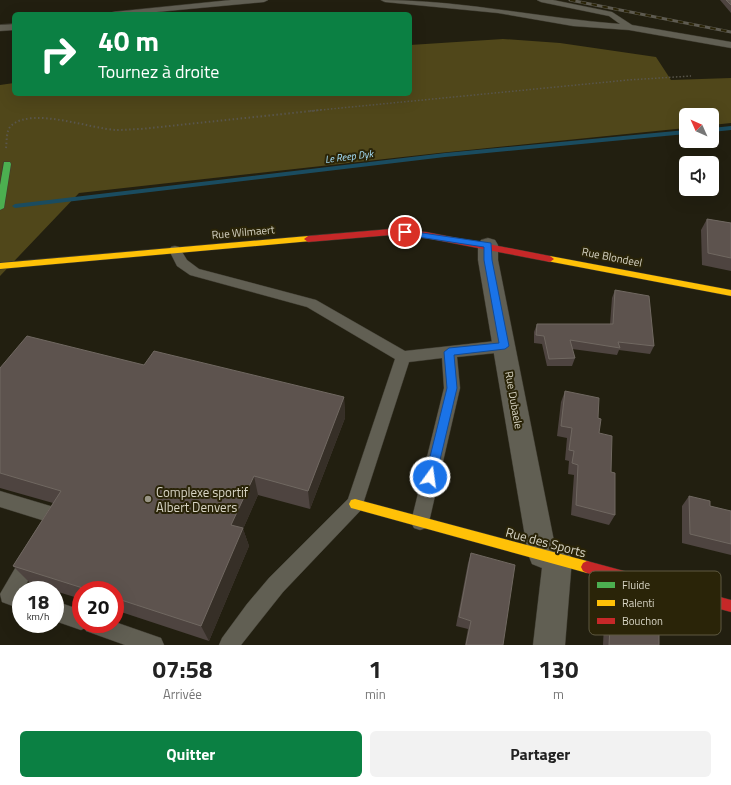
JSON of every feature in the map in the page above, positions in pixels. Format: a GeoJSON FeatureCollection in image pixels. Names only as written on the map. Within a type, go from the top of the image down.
{"type":"FeatureCollection","features":[{"type":"Feature","properties":{"kind":"street"},"geometry":{"type":"LineString","coordinates":[[0,208],[7,164]]}},
{"type":"Feature","properties":{"kind":"street","name":"Rue Wilmaert"},"geometry":{"type":"LineString","coordinates":[[0,266],[391,232],[416,233],[488,245]]}},
{"type":"Feature","properties":{"kind":"street","name":"Rue Blondeel"},"geometry":{"type":"LineString","coordinates":[[488,245],[731,293]]}},
{"type":"Feature","properties":{"kind":"street","name":"Rue Dubaele"},"geometry":{"type":"LineString","coordinates":[[488,245],[488,260],[505,346],[550,557],[549,645]]}},
{"type":"Feature","properties":{"kind":"street","name":"Rue des Sports"},"geometry":{"type":"LineString","coordinates":[[354,504],[602,571]]}},
{"type":"Feature","properties":{"kind":"street","name":"Rue des Sports"},"geometry":{"type":"LineString","coordinates":[[721,603],[731,606]]}},
{"type":"Feature","properties":{"kind":"lane"},"geometry":{"type":"LineString","coordinates":[[131,12],[195,5],[264,0]]}},
{"type":"Feature","properties":{"kind":"lane"},"geometry":{"type":"LineString","coordinates":[[385,0],[498,11],[580,24],[629,27],[731,46]]}},
{"type":"Feature","properties":{"kind":"lane"},"geometry":{"type":"LineString","coordinates":[[541,0],[612,14],[629,27]]}},
{"type":"Feature","properties":{"kind":"lane"},"geometry":{"type":"LineString","coordinates":[[0,28],[12,27]]}},
{"type":"Feature","properties":{"kind":"lane"},"geometry":{"type":"LineString","coordinates":[[175,250],[182,263],[195,272],[311,303],[403,357],[505,346]]}},
{"type":"Feature","properties":{"kind":"lane"},"geometry":{"type":"LineString","coordinates":[[420,522],[452,388],[449,352]]}},
{"type":"Feature","properties":{"kind":"lane"},"geometry":{"type":"LineString","coordinates":[[229,645],[254,611],[276,585],[354,504],[403,357]]}},
{"type":"Feature","properties":{"kind":"lane"},"geometry":{"type":"LineString","coordinates":[[0,499],[57,516],[18,581]]}},
{"type":"Feature","properties":{"kind":"lane"},"geometry":{"type":"LineString","coordinates":[[119,633],[154,645]]}},
{"type":"Feature","properties":{"kind":"path"},"geometry":{"type":"LineString","coordinates":[[7,164],[6,143],[8,131],[11,125],[20,121],[35,118],[56,119],[116,130],[141,129],[236,118],[512,91],[628,80],[690,76]]}},
{"type":"Feature","properties":{"kind":"shaded area"},"geometry":{"type":"Polygon","coordinates":[[[503,39],[560,43],[656,57],[671,80],[731,78],[731,123],[719,124],[719,108],[679,108],[679,129],[439,153],[79,193],[0,276],[0,85],[12,83],[12,96],[412,96],[412,45],[503,39]]]}},
{"type":"Feature","properties":{"kind":"building"},"geometry":{"type":"Polygon","coordinates":[[[726,0],[731,0],[731,5],[726,0]]]}},
{"type":"Feature","properties":{"kind":"building"},"geometry":{"type":"Polygon","coordinates":[[[707,219],[731,223],[731,258],[708,253],[707,219]]]}},
{"type":"Feature","properties":{"kind":"building"},"geometry":{"type":"Polygon","coordinates":[[[615,290],[649,296],[654,346],[618,342],[620,348],[570,340],[575,358],[549,359],[544,336],[536,335],[537,324],[613,324],[615,290]]]}},
{"type":"Feature","properties":{"kind":"building","name":"Complexe sportif Albert Denvers"},"geometry":{"type":"Polygon","coordinates":[[[27,336],[144,365],[154,351],[344,397],[308,491],[254,476],[231,525],[243,528],[201,626],[124,601],[124,581],[72,581],[72,585],[13,566],[61,491],[0,473],[0,368],[27,336]]]}},
{"type":"Feature","properties":{"kind":"building"},"geometry":{"type":"Polygon","coordinates":[[[565,391],[599,398],[598,418],[601,419],[599,433],[612,436],[611,472],[615,473],[615,515],[576,505],[578,465],[572,463],[574,451],[569,450],[572,428],[561,426],[565,391]]]}},
{"type":"Feature","properties":{"kind":"building"},"geometry":{"type":"Polygon","coordinates":[[[689,496],[710,501],[710,506],[731,511],[731,544],[690,534],[689,496]]]}},
{"type":"Feature","properties":{"kind":"building"},"geometry":{"type":"Polygon","coordinates":[[[471,553],[515,565],[503,645],[466,645],[471,621],[459,617],[471,553]]]}},
{"type":"Feature","properties":{"kind":"building"},"geometry":{"type":"Polygon","coordinates":[[[610,635],[659,635],[659,645],[609,645],[610,635]]]}},
{"type":"Feature","properties":{"kind":"waterway","name":"Le Reep Dyk"},"geometry":{"type":"LineString","coordinates":[[719,129],[731,128]]}},
{"type":"Feature","properties":{"kind":"waterway","name":"Le Reep Dyk"},"geometry":{"type":"LineString","coordinates":[[15,206],[445,155],[679,133]]}},
{"type":"Feature","properties":{"kind":"railway"},"geometry":{"type":"LineString","coordinates":[[570,0],[731,32]]}},
{"type":"Feature","properties":{"kind":"traffic: fast"},"geometry":{"type":"LineString","coordinates":[[0,208],[7,164]]}},
{"type":"Feature","properties":{"kind":"traffic: slow"},"geometry":{"type":"LineString","coordinates":[[0,266],[308,239]]}},
{"type":"Feature","properties":{"kind":"traffic: slow"},"geometry":{"type":"LineString","coordinates":[[550,259],[731,293]]}},
{"type":"Feature","properties":{"kind":"traffic: slow"},"geometry":{"type":"LineString","coordinates":[[355,504],[587,567]]}},
{"type":"Feature","properties":{"kind":"traffic: jam"},"geometry":{"type":"LineString","coordinates":[[308,239],[391,232],[426,235],[550,259]]}},
{"type":"Feature","properties":{"kind":"traffic: jam"},"geometry":{"type":"LineString","coordinates":[[587,567],[602,571]]}},
{"type":"Feature","properties":{"kind":"traffic: jam"},"geometry":{"type":"LineString","coordinates":[[721,603],[731,606]]}},
{"type":"Feature","properties":{"kind":"place","name":"Complexe sportif Albert Denvers"},"geometry":{"type":"Point","coordinates":[148,499]}},
{"type":"Feature","properties":{"kind":"route"},"geometry":{"type":"LineString","coordinates":[[405,232],[488,245],[488,260],[505,346],[449,352],[453,378],[452,388],[430,477]]}}]}
